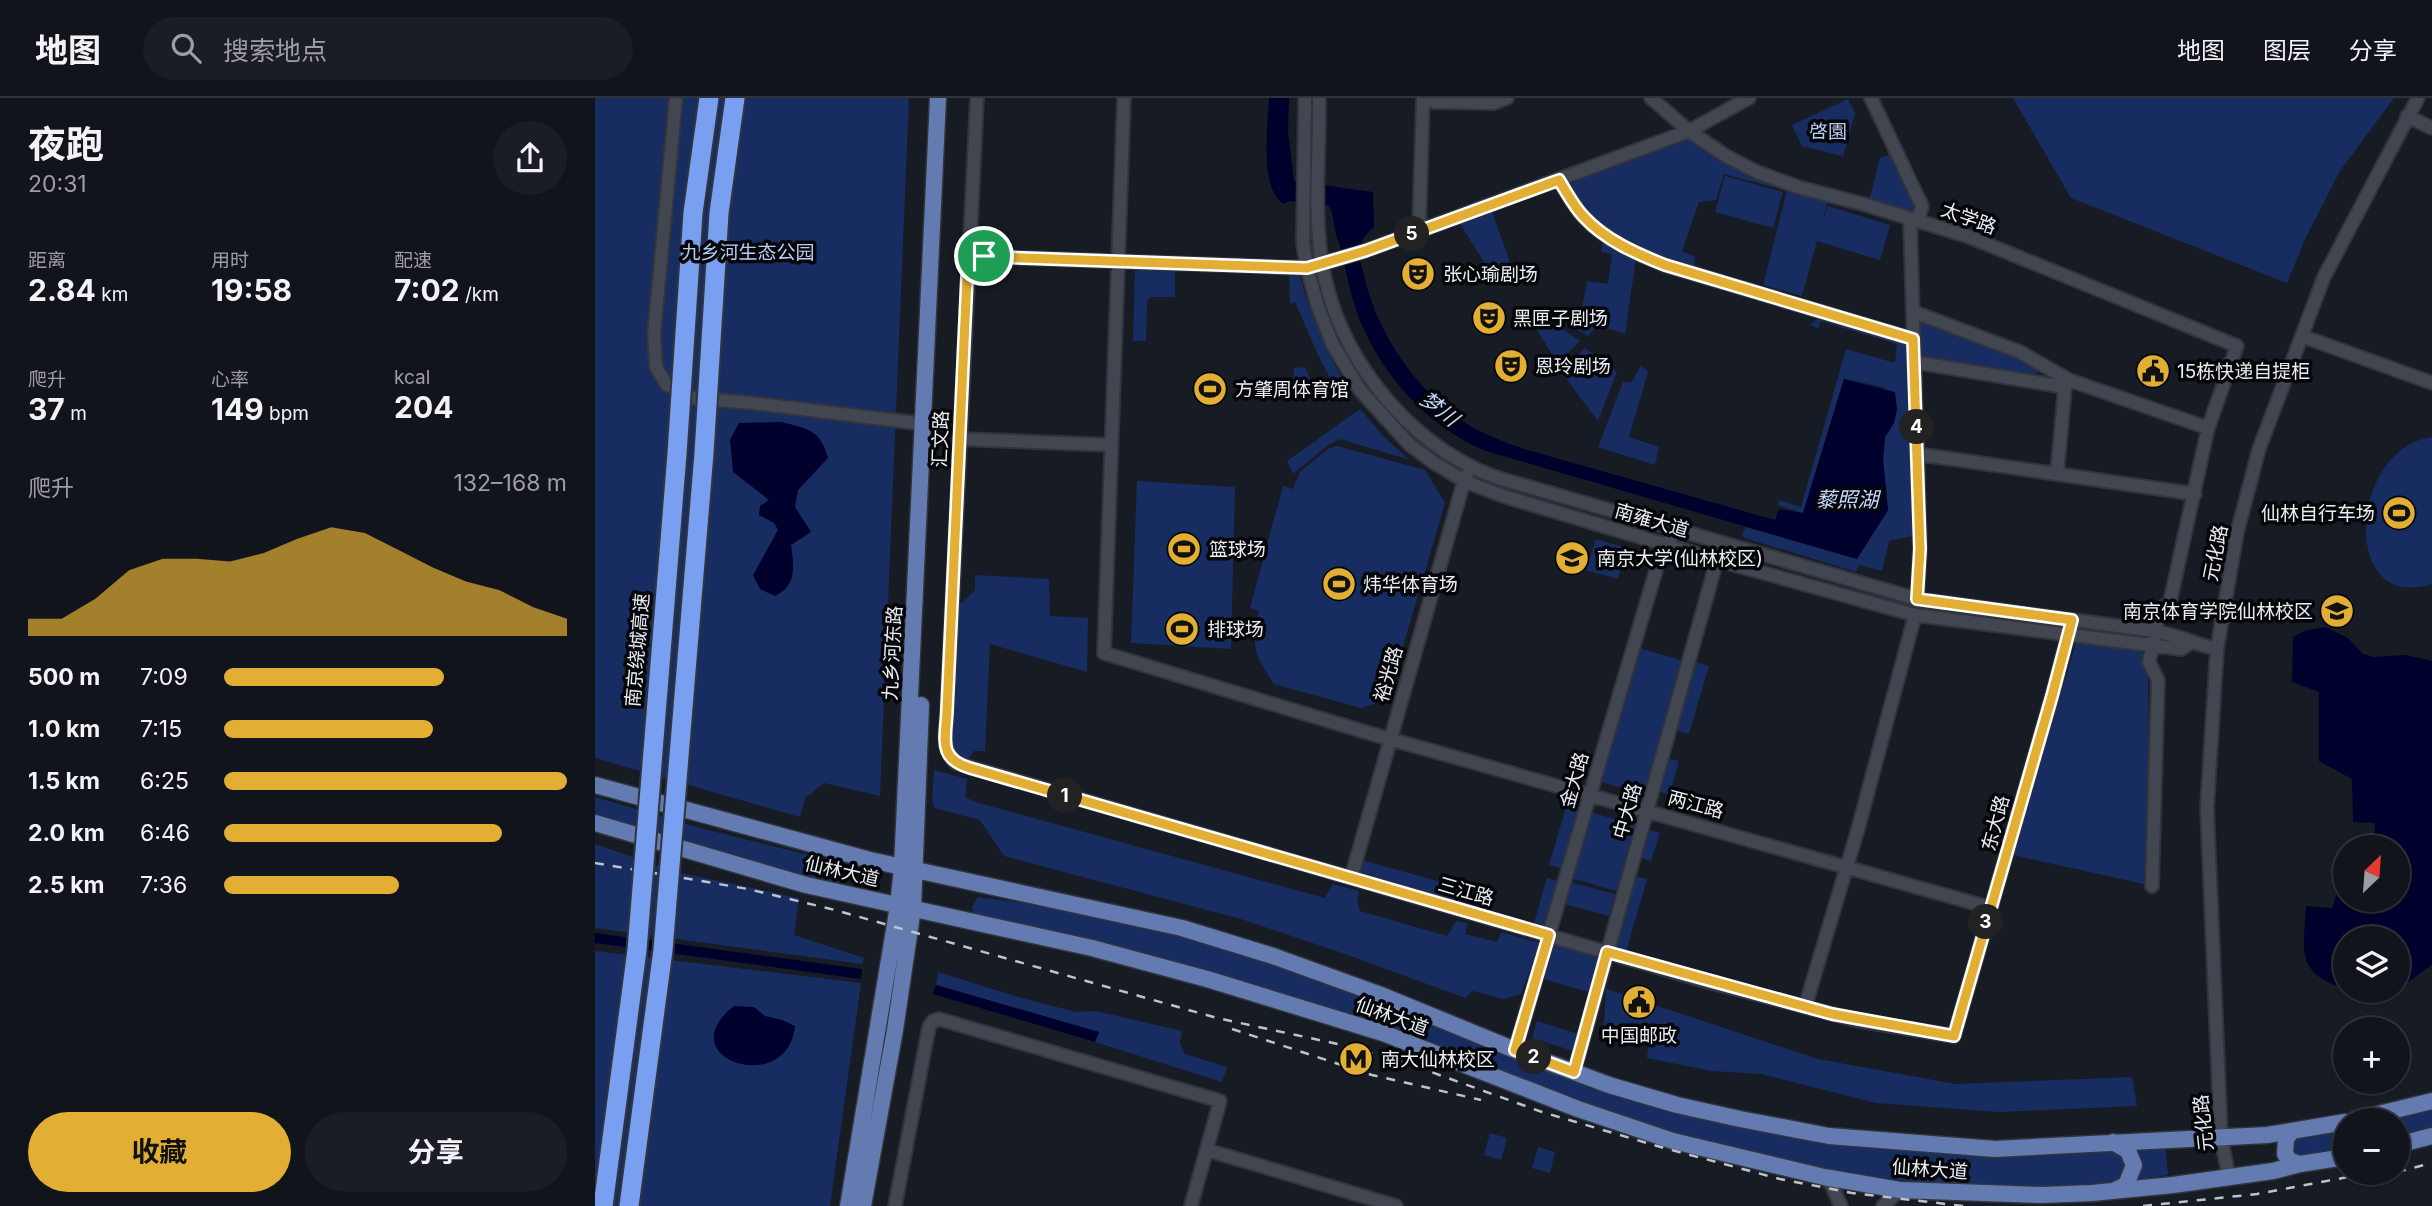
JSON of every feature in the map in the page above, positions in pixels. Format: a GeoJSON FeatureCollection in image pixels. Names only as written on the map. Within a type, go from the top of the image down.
{"type":"FeatureCollection","features":[{"type":"Feature","properties":{"kind":"highway","name":"南京绕城高速"},"geometry":{"type":"LineString","coordinates":[[603,1206],[636,950],[677,454],[693,213],[709,98]]}},
{"type":"Feature","properties":{"kind":"highway"},"geometry":{"type":"LineString","coordinates":[[629,1206],[663,950],[704,453],[719,213],[735,98]]}},
{"type":"Feature","properties":{"kind":"main road","name":"九乡河东路"},"geometry":{"type":"LineString","coordinates":[[909,869],[938,98]]}},
{"type":"Feature","properties":{"kind":"main road","name":"九乡河东路"},"geometry":{"type":"LineString","coordinates":[[863,1206],[893,1044],[909,869],[948,98]]}},
{"type":"Feature","properties":{"kind":"main road","name":"仙林大道"},"geometry":{"type":"LineString","coordinates":[[595,785],[909,869],[1182,928],[1297,964],[1609,1085],[1677,1105],[1829,1136],[1995,1149],[2221,1138],[2333,1124]]}},
{"type":"Feature","properties":{"kind":"main road","name":"仙林大道"},"geometry":{"type":"LineString","coordinates":[[595,823],[806,885],[1092,948],[1257,993],[1383,1033],[1578,1109],[1673,1141],[1823,1177],[1900,1190],[2042,1195],[2113,1191],[2229,1177],[2333,1159]]}},
{"type":"Feature","properties":{"kind":"main road","name":"九乡河东路"},"geometry":{"type":"LineString","coordinates":[[848,1206],[906,907]]}},
{"type":"Feature","properties":{"kind":"main road"},"geometry":{"type":"LineString","coordinates":[[2403,1108],[2432,1101]]}},
{"type":"Feature","properties":{"kind":"main road"},"geometry":{"type":"LineString","coordinates":[[2292,1131],[2286,1139],[2285,1154],[2290,1161],[2300,1164]]}},
{"type":"Feature","properties":{"kind":"main road"},"geometry":{"type":"LineString","coordinates":[[2410,1142],[2432,1136]]}},
{"type":"Feature","properties":{"kind":"main road"},"geometry":{"type":"LineString","coordinates":[[2113,1142],[2128,1151],[2134,1166],[2126,1185],[2113,1191]]}},
{"type":"Feature","properties":{"kind":"street"},"geometry":{"type":"LineString","coordinates":[[676,98],[655,334],[656,367],[666,384],[692,398],[924,424]]}},
{"type":"Feature","properties":{"kind":"street","name":"汇文路"},"geometry":{"type":"LineString","coordinates":[[970,768],[956,764],[948,756],[946,748],[977,98]]}},
{"type":"Feature","properties":{"kind":"street"},"geometry":{"type":"LineString","coordinates":[[960,439],[1111,445],[1123,98]]}},
{"type":"Feature","properties":{"kind":"street","name":"南雍大道"},"geometry":{"type":"LineString","coordinates":[[1305,98],[1302,214],[1307,268],[1333,345],[1360,390],[1410,445],[1464,481],[1503,496],[1717,560],[1915,615],[2152,645],[2184,643]]}},
{"type":"Feature","properties":{"kind":"street","name":"南雍大道"},"geometry":{"type":"LineString","coordinates":[[1319,98],[1318,215],[1327,285],[1346,336],[1372,381],[1382,395],[1414,426],[1447,453],[1472,468],[1917,599],[2155,631],[2184,643]]}},
{"type":"Feature","properties":{"kind":"street"},"geometry":{"type":"LineString","coordinates":[[1419,231],[1423,98]]}},
{"type":"Feature","properties":{"kind":"street"},"geometry":{"type":"LineString","coordinates":[[1430,98],[1434,102],[1494,103],[1507,98]]}},
{"type":"Feature","properties":{"kind":"street","name":"太学路"},"geometry":{"type":"LineString","coordinates":[[1651,98],[1689,131],[1726,156],[1757,172],[1798,187],[1967,236],[2237,346],[2208,428]]}},
{"type":"Feature","properties":{"kind":"street"},"geometry":{"type":"LineString","coordinates":[[968,256],[1307,268],[1365,251],[1689,131],[1749,98]]}},
{"type":"Feature","properties":{"kind":"street"},"geometry":{"type":"LineString","coordinates":[[1871,98],[1922,206],[1914,220],[1913,339],[1920,549],[1917,599]]}},
{"type":"Feature","properties":{"kind":"street","name":"元化路"},"geometry":{"type":"LineString","coordinates":[[2229,1177],[2221,1138],[2207,808],[2217,649],[2237,533],[2259,449],[2324,277],[2407,116],[2419,98]]}},
{"type":"Feature","properties":{"kind":"street"},"geometry":{"type":"LineString","coordinates":[[2407,116],[2432,128]]}},
{"type":"Feature","properties":{"kind":"street"},"geometry":{"type":"LineString","coordinates":[[1559,180],[1584,217],[1610,238],[1640,255],[1665,265],[1913,339]]}},
{"type":"Feature","properties":{"kind":"street"},"geometry":{"type":"LineString","coordinates":[[1914,312],[2020,352],[2067,384]]}},
{"type":"Feature","properties":{"kind":"street"},"geometry":{"type":"LineString","coordinates":[[2302,336],[2432,383]]}},
{"type":"Feature","properties":{"kind":"street"},"geometry":{"type":"LineString","coordinates":[[1914,362],[2067,384],[2128,399],[2208,428],[2170,602],[2160,610],[2149,662],[2158,680],[2152,886]]}},
{"type":"Feature","properties":{"kind":"street"},"geometry":{"type":"LineString","coordinates":[[1360,390],[1372,381]]}},
{"type":"Feature","properties":{"kind":"street"},"geometry":{"type":"LineString","coordinates":[[2057,474],[2067,384]]}},
{"type":"Feature","properties":{"kind":"street","name":"两江路"},"geometry":{"type":"LineString","coordinates":[[1111,445],[1104,653],[1372,734],[1991,908]]}},
{"type":"Feature","properties":{"kind":"street"},"geometry":{"type":"LineString","coordinates":[[1917,454],[2195,494]]}},
{"type":"Feature","properties":{"kind":"street","name":"裕光路"},"geometry":{"type":"LineString","coordinates":[[1351,878],[1464,481],[1472,468]]}},
{"type":"Feature","properties":{"kind":"street","name":"金大路"},"geometry":{"type":"LineString","coordinates":[[1515,1050],[1664,543],[1674,536],[1669,528]]}},
{"type":"Feature","properties":{"kind":"street","name":"中大路"},"geometry":{"type":"LineString","coordinates":[[1574,1072],[1717,560],[1714,547],[1721,543]]}},
{"type":"Feature","properties":{"kind":"street"},"geometry":{"type":"LineString","coordinates":[[1805,1007],[1847,866],[1915,615]]}},
{"type":"Feature","properties":{"kind":"street","name":"东大路"},"geometry":{"type":"LineString","coordinates":[[1954,1036],[2072,620]]}},
{"type":"Feature","properties":{"kind":"street"},"geometry":{"type":"LineString","coordinates":[[2184,643],[2217,649]]}},
{"type":"Feature","properties":{"kind":"street","name":"三江路"},"geometry":{"type":"LineString","coordinates":[[970,768],[1805,1007],[1860,1021],[1954,1036]]}},
{"type":"Feature","properties":{"kind":"street"},"geometry":{"type":"LineString","coordinates":[[895,1206],[929,1027],[933,1021],[939,1020],[1220,1101],[1191,1206]]}},
{"type":"Feature","properties":{"kind":"street"},"geometry":{"type":"LineString","coordinates":[[1207,1150],[1396,1206]]}},
{"type":"Feature","properties":{"kind":"street"},"geometry":{"type":"LineString","coordinates":[[1823,1177],[1831,1184],[1841,1206]]}},
{"type":"Feature","properties":{"kind":"street"},"geometry":{"type":"LineString","coordinates":[[1883,1206],[1900,1190]]}},
{"type":"Feature","properties":{"kind":"green space","name":"九乡河生态公园"},"geometry":{"type":"Polygon","coordinates":[[[595,98],[909,98],[880,796],[824,783],[805,798],[800,817],[595,758],[595,98]]]}},
{"type":"Feature","properties":{"kind":"green space"},"geometry":{"type":"Polygon","coordinates":[[[2013,98],[2394,98],[2340,171],[2306,237],[2287,283],[2071,198],[2013,98]]]}},
{"type":"Feature","properties":{"kind":"green space","name":"啓園"},"geometry":{"type":"Polygon","coordinates":[[[1848,99],[1855,113],[1843,156],[1802,146],[1792,125],[1848,99]]]}},
{"type":"Feature","properties":{"kind":"green space"},"geometry":{"type":"Polygon","coordinates":[[[1690,137],[1780,186],[1780,189],[1724,174],[1716,200],[1699,202],[1682,251],[1695,257],[1694,270],[1626,243],[1617,234],[1604,228],[1570,188],[1572,183],[1690,137]]]}},
{"type":"Feature","properties":{"kind":"green space"},"geometry":{"type":"Polygon","coordinates":[[[1891,154],[1916,202],[1915,212],[1911,215],[1869,201],[1880,158],[1891,154]]]}},
{"type":"Feature","properties":{"kind":"green space"},"geometry":{"type":"Polygon","coordinates":[[[1725,176],[1783,192],[1773,228],[1715,212],[1725,176]]]}},
{"type":"Feature","properties":{"kind":"green space"},"geometry":{"type":"Polygon","coordinates":[[[1788,187],[1828,200],[1823,220],[1828,206],[1890,225],[1880,260],[1817,241],[1802,296],[1763,285],[1788,187]]]}},
{"type":"Feature","properties":{"kind":"green space"},"geometry":{"type":"Polygon","coordinates":[[[1491,208],[1512,269],[1495,280],[1459,222],[1491,208]]]}},
{"type":"Feature","properties":{"kind":"green space"},"geometry":{"type":"Polygon","coordinates":[[[1603,237],[1636,258],[1625,334],[1598,325],[1588,336],[1578,330],[1587,281],[1608,284],[1612,254],[1601,252],[1603,237]]]}},
{"type":"Feature","properties":{"kind":"green space"},"geometry":{"type":"Polygon","coordinates":[[[1135,266],[1175,269],[1175,297],[1151,297],[1147,301],[1146,341],[1133,341],[1135,266]]]}},
{"type":"Feature","properties":{"kind":"green space"},"geometry":{"type":"Polygon","coordinates":[[[1289,273],[1299,274],[1318,328],[1343,380],[1334,385],[1295,302],[1290,304],[1289,273]]]}},
{"type":"Feature","properties":{"kind":"green space"},"geometry":{"type":"Polygon","coordinates":[[[1530,306],[1580,341],[1557,363],[1526,311],[1530,306]]]}},
{"type":"Feature","properties":{"kind":"green space"},"geometry":{"type":"Polygon","coordinates":[[[1821,315],[1908,341],[1913,536],[1889,541],[1882,571],[1859,565],[1856,572],[1742,535],[1745,527],[1857,559],[1888,510],[1883,459],[1885,437],[1894,423],[1884,387],[1844,379],[1803,513],[1778,505],[1779,500],[1801,507],[1846,349],[1895,363],[1897,344],[1821,321],[1818,328],[1810,325],[1821,315]]]}},
{"type":"Feature","properties":{"kind":"green space"},"geometry":{"type":"Polygon","coordinates":[[[1926,321],[2026,360],[2039,371],[2033,376],[1920,359],[1918,325],[1926,321]]]}},
{"type":"Feature","properties":{"kind":"green space"},"geometry":{"type":"Polygon","coordinates":[[[1585,348],[1617,372],[1598,421],[1562,373],[1585,348]]]}},
{"type":"Feature","properties":{"kind":"green space"},"geometry":{"type":"Polygon","coordinates":[[[1641,365],[1648,372],[1629,437],[1659,447],[1655,465],[1598,447],[1623,382],[1632,382],[1641,365]]]}},
{"type":"Feature","properties":{"kind":"green space"},"geometry":{"type":"Polygon","coordinates":[[[1305,367],[1315,389],[1302,398],[1294,396],[1294,368],[1305,367]]]}},
{"type":"Feature","properties":{"kind":"green space"},"geometry":{"type":"Polygon","coordinates":[[[1360,409],[1385,438],[1410,460],[1340,439],[1328,445],[1293,474],[1287,461],[1360,409]]]}},
{"type":"Feature","properties":{"kind":"green space","name":"仙林自行车场"},"geometry":{"type":"Polygon","coordinates":[[[2432,437],[2432,584],[2402,587],[2381,575],[2369,554],[2366,526],[2371,496],[2384,469],[2404,448],[2432,437]]]}},
{"type":"Feature","properties":{"kind":"green space","name":"炜华体育场"},"geometry":{"type":"Polygon","coordinates":[[[1337,446],[1425,470],[1445,503],[1389,694],[1374,704],[1361,708],[1274,684],[1256,650],[1255,633],[1259,611],[1250,608],[1283,486],[1293,489],[1300,472],[1328,449],[1337,446]]]}},
{"type":"Feature","properties":{"kind":"green space","name":"篮球场"},"geometry":{"type":"Polygon","coordinates":[[[1137,481],[1235,487],[1231,649],[1131,643],[1137,481]]]}},
{"type":"Feature","properties":{"kind":"green space"},"geometry":{"type":"Polygon","coordinates":[[[1596,539],[1627,548],[1618,579],[1586,570],[1596,539]]]}},
{"type":"Feature","properties":{"kind":"green space"},"geometry":{"type":"Polygon","coordinates":[[[975,575],[1049,579],[1050,616],[1088,618],[1087,672],[990,644],[985,751],[974,751],[966,762],[956,758],[950,743],[957,607],[975,590],[975,575]]]}},
{"type":"Feature","properties":{"kind":"green space"},"geometry":{"type":"Polygon","coordinates":[[[2076,643],[2142,650],[2148,680],[2149,786],[2144,884],[2013,855],[2076,643]]]}},
{"type":"Feature","properties":{"kind":"green space"},"geometry":{"type":"Polygon","coordinates":[[[1639,648],[1684,661],[1645,794],[1601,782],[1639,648]]]}},
{"type":"Feature","properties":{"kind":"green space"},"geometry":{"type":"Polygon","coordinates":[[[1694,661],[1709,666],[1689,734],[1673,730],[1694,661]]]}},
{"type":"Feature","properties":{"kind":"green space"},"geometry":{"type":"Polygon","coordinates":[[[1666,758],[1679,761],[1670,795],[1657,791],[1666,758]]]}},
{"type":"Feature","properties":{"kind":"green space"},"geometry":{"type":"Polygon","coordinates":[[[934,770],[967,779],[965,797],[975,802],[1325,898],[1333,884],[1359,891],[1357,900],[1360,911],[1447,936],[1456,921],[1468,923],[1465,934],[1497,942],[1501,932],[1540,943],[1521,994],[1504,999],[1473,991],[1465,998],[1241,919],[1004,856],[980,820],[934,808],[934,770]]]}},
{"type":"Feature","properties":{"kind":"green space"},"geometry":{"type":"Polygon","coordinates":[[[595,797],[704,829],[845,864],[849,875],[846,881],[840,884],[699,848],[595,817],[595,797]]]}},
{"type":"Feature","properties":{"kind":"green space"},"geometry":{"type":"Polygon","coordinates":[[[1567,804],[1581,808],[1563,869],[1549,865],[1567,804]]]}},
{"type":"Feature","properties":{"kind":"green space"},"geometry":{"type":"Polygon","coordinates":[[[1590,812],[1635,825],[1616,891],[1571,878],[1590,812]]]}},
{"type":"Feature","properties":{"kind":"green space"},"geometry":{"type":"Polygon","coordinates":[[[1646,829],[1660,833],[1651,861],[1637,857],[1646,829]]]}},
{"type":"Feature","properties":{"kind":"green space"},"geometry":{"type":"Polygon","coordinates":[[[595,844],[676,872],[799,898],[794,935],[864,958],[862,964],[595,928],[595,844]]]}},
{"type":"Feature","properties":{"kind":"green space"},"geometry":{"type":"Polygon","coordinates":[[[1361,860],[1463,888],[1458,904],[1364,876],[1360,872],[1361,860]]]}},
{"type":"Feature","properties":{"kind":"green space"},"geometry":{"type":"Polygon","coordinates":[[[1632,875],[1647,879],[1626,952],[1612,948],[1632,875]]]}},
{"type":"Feature","properties":{"kind":"green space"},"geometry":{"type":"Polygon","coordinates":[[[1547,878],[1560,882],[1547,927],[1534,923],[1547,878]]]}},
{"type":"Feature","properties":{"kind":"green space"},"geometry":{"type":"Polygon","coordinates":[[[1570,882],[1615,894],[1609,916],[1564,904],[1570,882]]]}},
{"type":"Feature","properties":{"kind":"green space"},"geometry":{"type":"Polygon","coordinates":[[[978,897],[1071,909],[1155,928],[1270,962],[1406,1012],[1513,1059],[1671,1112],[1717,1123],[1823,1143],[1884,1150],[2009,1156],[2117,1150],[2123,1154],[2128,1169],[2118,1183],[2061,1189],[2020,1189],[1885,1178],[1734,1150],[1586,1107],[1407,1035],[1281,993],[1077,938],[974,915],[972,907],[978,897]]]}},
{"type":"Feature","properties":{"kind":"green space"},"geometry":{"type":"Polygon","coordinates":[[[1555,942],[1599,955],[1588,992],[1544,979],[1555,942]]]}},
{"type":"Feature","properties":{"kind":"green space"},"geometry":{"type":"Polygon","coordinates":[[[595,951],[861,983],[830,1206],[595,1206],[595,951]]]}},
{"type":"Feature","properties":{"kind":"green space"},"geometry":{"type":"Polygon","coordinates":[[[938,972],[1076,1012],[1096,1011],[1182,1031],[1180,1043],[1185,1054],[1227,1067],[1222,1082],[1095,1042],[1098,1032],[936,985],[938,972]]]}},
{"type":"Feature","properties":{"kind":"green space"},"geometry":{"type":"Polygon","coordinates":[[[1606,989],[1818,1059],[1955,1084],[2132,1077],[2137,1106],[1999,1112],[1876,1103],[1761,1074],[1712,1071],[1647,1058],[1649,1040],[1604,1025],[1606,989]]]}},
{"type":"Feature","properties":{"kind":"green space"},"geometry":{"type":"Polygon","coordinates":[[[1537,1021],[1578,1034],[1573,1051],[1532,1038],[1537,1021]]]}},
{"type":"Feature","properties":{"kind":"green space"},"geometry":{"type":"Polygon","coordinates":[[[2432,1110],[2432,1132],[2410,1138],[2410,1116],[2432,1110]]]}},
{"type":"Feature","properties":{"kind":"green space"},"geometry":{"type":"Polygon","coordinates":[[[2333,1132],[2333,1153],[2292,1157],[2294,1138],[2333,1132]]]}},
{"type":"Feature","properties":{"kind":"green space"},"geometry":{"type":"Polygon","coordinates":[[[1490,1133],[1507,1138],[1501,1160],[1484,1155],[1490,1133]]]}},
{"type":"Feature","properties":{"kind":"green space"},"geometry":{"type":"Polygon","coordinates":[[[2165,1144],[2168,1175],[2134,1180],[2130,1148],[2165,1144]]]}},
{"type":"Feature","properties":{"kind":"green space"},"geometry":{"type":"Polygon","coordinates":[[[1538,1147],[1555,1152],[1550,1173],[1532,1168],[1538,1147]]]}},
{"type":"Feature","properties":{"kind":"water"},"geometry":{"type":"Polygon","coordinates":[[[1269,98],[1289,98],[1288,132],[1294,181],[1373,192],[1374,227],[1363,239],[1359,255],[1369,294],[1384,330],[1404,363],[1430,394],[1453,414],[1482,432],[1524,449],[1775,520],[1779,509],[1803,513],[1844,379],[1895,392],[1897,410],[1894,423],[1885,437],[1883,459],[1888,510],[1857,559],[1486,451],[1440,425],[1401,387],[1370,342],[1351,293],[1328,205],[1290,201],[1283,204],[1275,196],[1267,155],[1269,98]]]}},
{"type":"Feature","properties":{"kind":"water"},"geometry":{"type":"Polygon","coordinates":[[[781,422],[812,432],[821,441],[828,458],[798,490],[795,507],[811,532],[791,545],[791,581],[775,596],[760,589],[753,575],[778,530],[774,523],[759,515],[760,506],[769,500],[733,472],[730,440],[739,423],[781,422]]]}},
{"type":"Feature","properties":{"kind":"water"},"geometry":{"type":"Polygon","coordinates":[[[2325,627],[2348,638],[2363,654],[2374,657],[2405,655],[2432,661],[2432,965],[2410,981],[2410,926],[2333,926],[2333,984],[2317,975],[2306,958],[2306,906],[2332,908],[2333,905],[2333,912],[2410,912],[2410,835],[2374,835],[2375,823],[2353,822],[2352,779],[2319,761],[2319,692],[2292,682],[2293,637],[2304,631],[2325,627]]]}},
{"type":"Feature","properties":{"kind":"water"},"geometry":{"type":"Polygon","coordinates":[[[595,933],[862,969],[861,979],[595,943],[595,933]]]}},
{"type":"Feature","properties":{"kind":"water"},"geometry":{"type":"Polygon","coordinates":[[[936,985],[1099,1032],[1095,1042],[933,994],[936,985]]]}},
{"type":"Feature","properties":{"kind":"water"},"geometry":{"type":"Polygon","coordinates":[[[734,1006],[754,1007],[765,1016],[795,1026],[788,1048],[773,1061],[755,1065],[737,1063],[722,1055],[714,1042],[717,1025],[734,1006]]]}},
{"type":"Feature","properties":{"kind":"railway"},"geometry":{"type":"LineString","coordinates":[[595,863],[748,889],[835,910],[1217,1018],[1347,1046],[1409,1064],[1542,1112],[1780,1179],[1852,1193],[1963,1206]]}},
{"type":"Feature","properties":{"kind":"railway"},"geometry":{"type":"LineString","coordinates":[[1232,1029],[1372,1075],[1481,1100]]}},
{"type":"Feature","properties":{"kind":"railway"},"geometry":{"type":"LineString","coordinates":[[2410,1169],[2432,1163]]}},
{"type":"Feature","properties":{"kind":"railway"},"geometry":{"type":"LineString","coordinates":[[2143,1206],[2257,1194],[2333,1180]]}},
{"type":"Feature","properties":{"kind":"place","name":"张心瑜剧场"},"geometry":{"type":"Point","coordinates":[1418,274]}},
{"type":"Feature","properties":{"kind":"place","name":"黑匣子剧场"},"geometry":{"type":"Point","coordinates":[1489,318]}},
{"type":"Feature","properties":{"kind":"place","name":"恩玲剧场"},"geometry":{"type":"Point","coordinates":[1511,366]}},
{"type":"Feature","properties":{"kind":"place","name":"15栋快递自提柜"},"geometry":{"type":"Point","coordinates":[2153,371]}},
{"type":"Feature","properties":{"kind":"place","name":"方肇周体育馆"},"geometry":{"type":"Point","coordinates":[1210,389]}},
{"type":"Feature","properties":{"kind":"place","name":"仙林自行车场"},"geometry":{"type":"Point","coordinates":[2399,513]}},
{"type":"Feature","properties":{"kind":"place","name":"篮球场"},"geometry":{"type":"Point","coordinates":[1184,549]}},
{"type":"Feature","properties":{"kind":"place","name":"南京大学(仙林校区)"},"geometry":{"type":"Point","coordinates":[1572,558]}},
{"type":"Feature","properties":{"kind":"place","name":"炜华体育场"},"geometry":{"type":"Point","coordinates":[1339,584]}},
{"type":"Feature","properties":{"kind":"place","name":"南京体育学院仙林校区"},"geometry":{"type":"Point","coordinates":[2337,611]}},
{"type":"Feature","properties":{"kind":"place","name":"排球场"},"geometry":{"type":"Point","coordinates":[1182,629]}},
{"type":"Feature","properties":{"kind":"place","name":"中国邮政"},"geometry":{"type":"Point","coordinates":[1639,1002]}},
{"type":"Feature","properties":{"kind":"place","name":"南大仙林校区"},"geometry":{"type":"Point","coordinates":[1356,1059]}},
{"type":"Feature","properties":{"kind":"route"},"geometry":{"type":"LineString","coordinates":[[1559,180],[1584,217],[1610,238],[1640,255],[1665,265],[1913,339],[1920,549],[1917,599],[2072,620],[1954,1036],[1860,1021],[1705,981],[1607,952],[1574,1072],[1515,1050],[1549,935],[956,764],[948,756],[946,748],[968,256],[984,256],[1307,268],[1328,264],[1559,180]]}},
{"type":"Feature","properties":{"kind":"water label","name":"梦川"},"geometry":{"type":"Point","coordinates":[1439,409]}},
{"type":"Feature","properties":{"kind":"water label","name":"藜照湖"},"geometry":{"type":"Point","coordinates":[1847,500]}}]}
